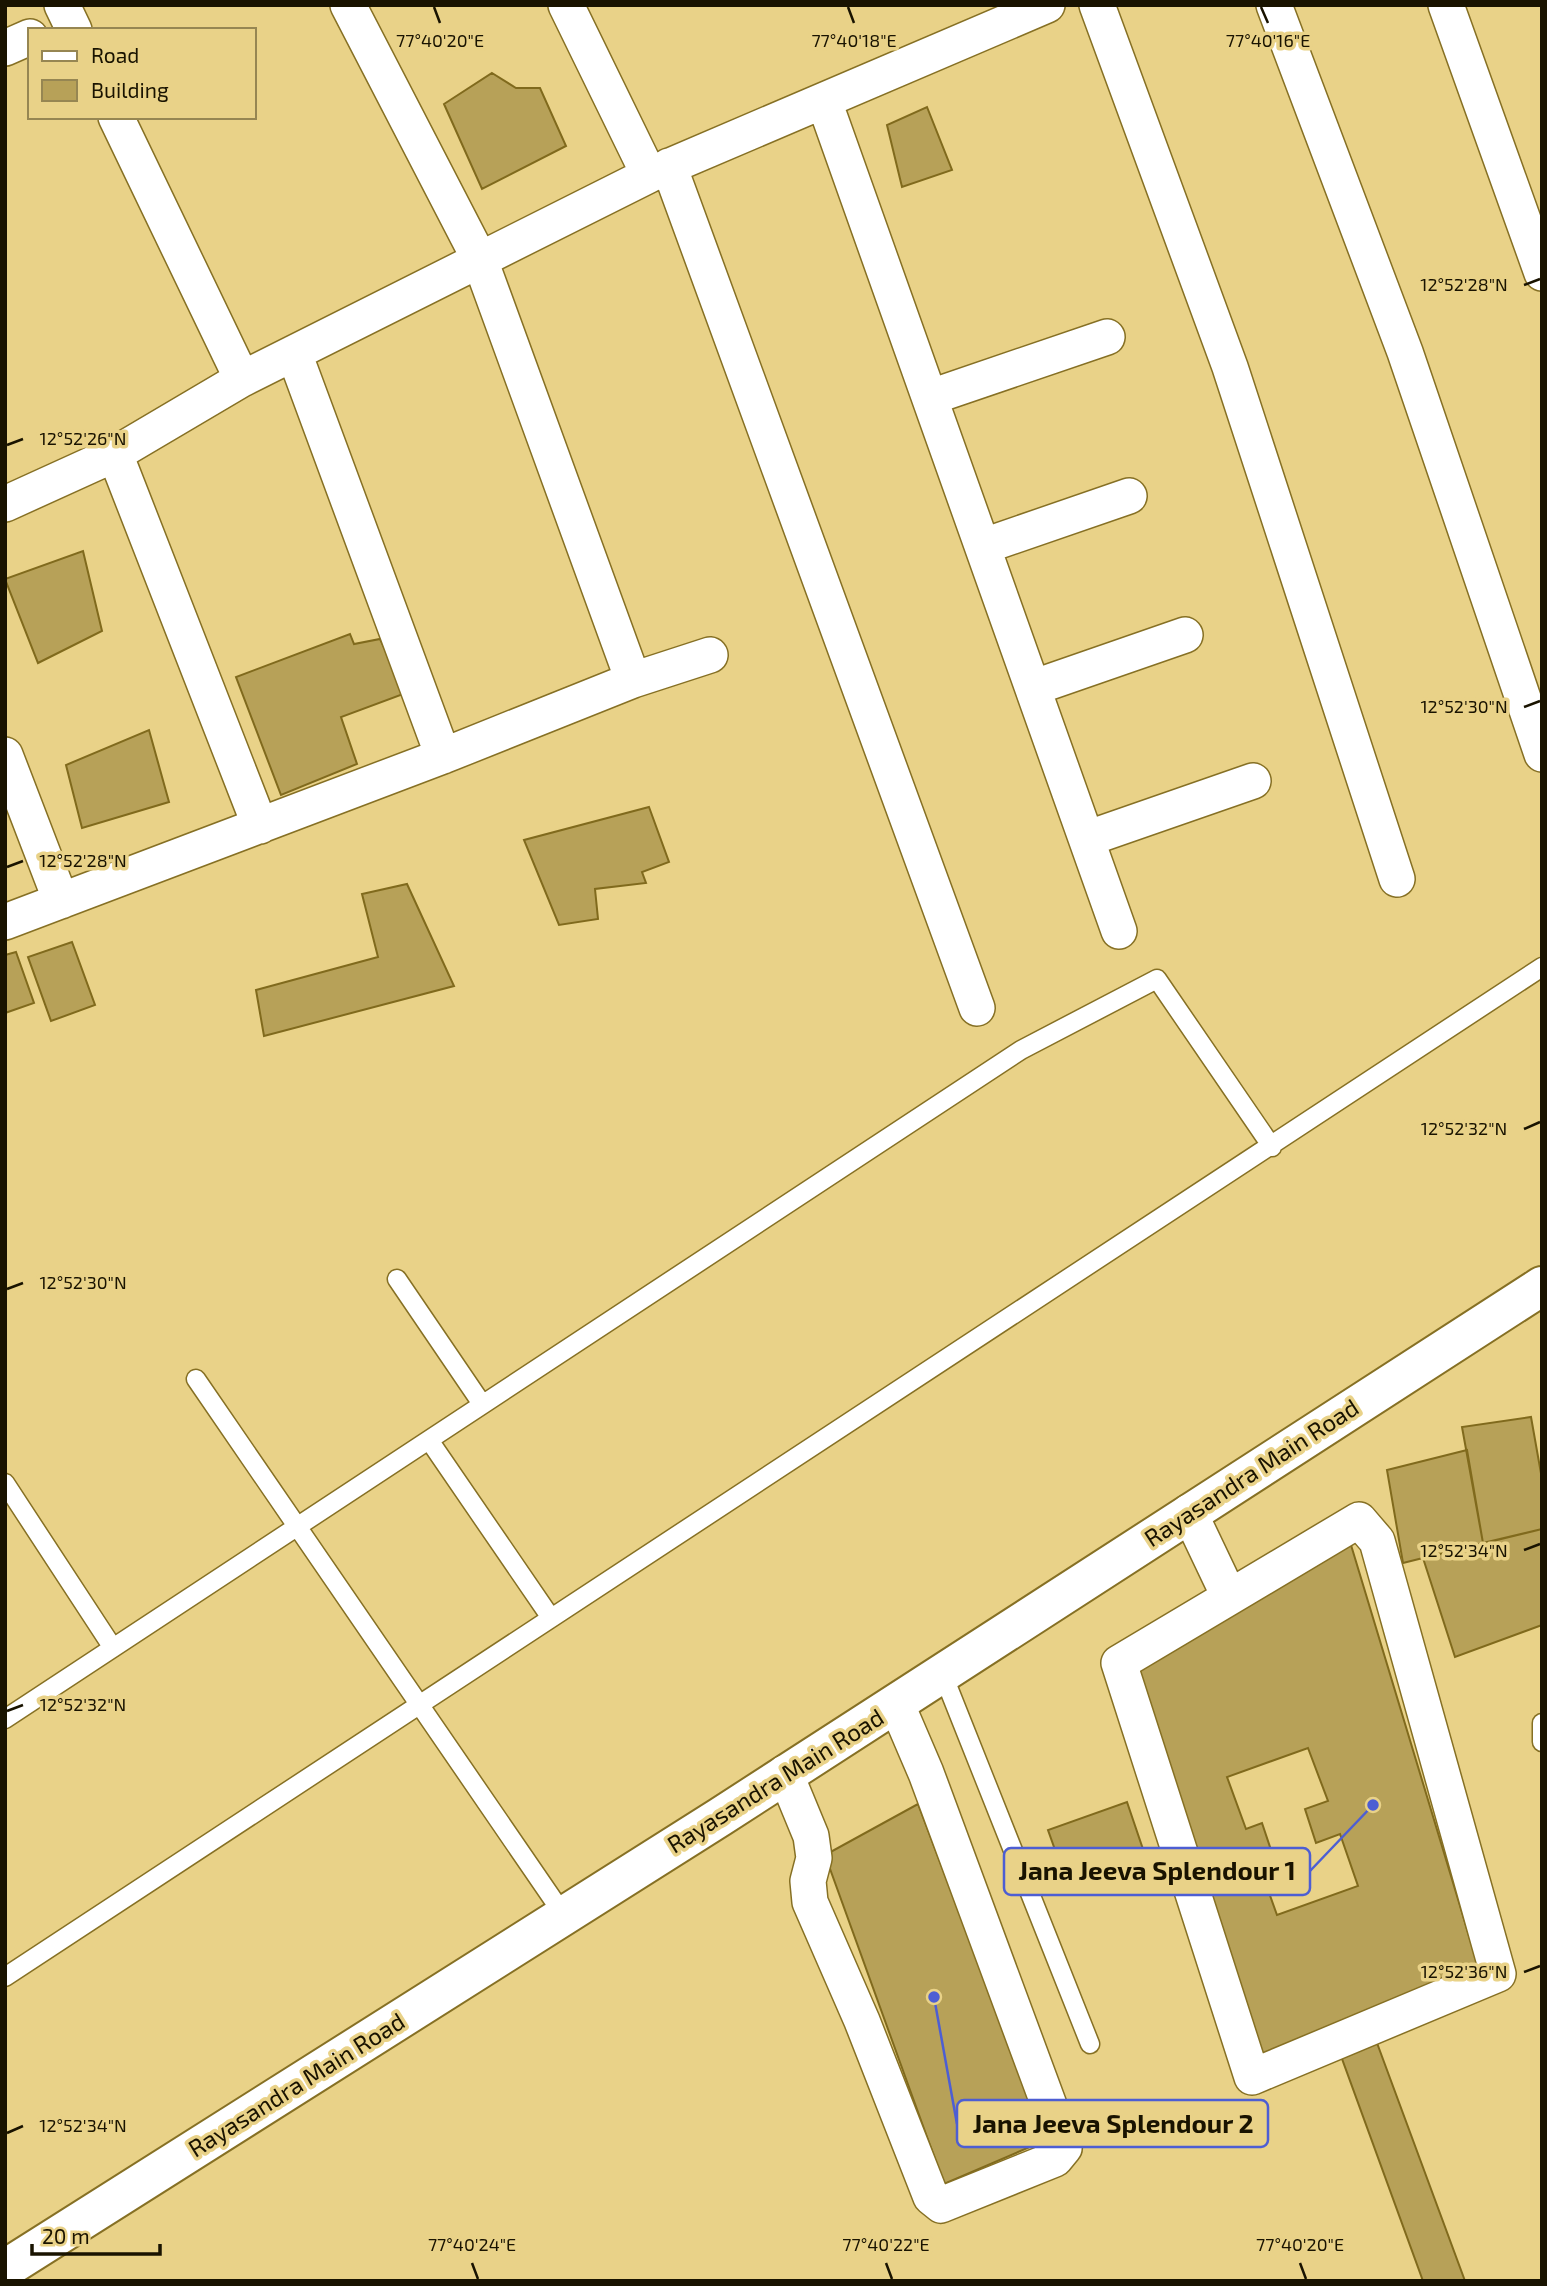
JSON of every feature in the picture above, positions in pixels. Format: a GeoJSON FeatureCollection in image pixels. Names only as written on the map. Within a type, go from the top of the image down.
{"type":"FeatureCollection","features":[{"type":"Feature","properties":{"kind":"street"},"geometry":{"type":"LineString","coordinates":[[348,5],[480,260],[633,680]]}},
{"type":"Feature","properties":{"kind":"street"},"geometry":{"type":"LineString","coordinates":[[566,5],[659,171],[977,1008]]}},
{"type":"Feature","properties":{"kind":"street"},"geometry":{"type":"LineString","coordinates":[[1097,5],[1230,367],[1396,879]]}},
{"type":"Feature","properties":{"kind":"street"},"geometry":{"type":"LineString","coordinates":[[1275,5],[1405,352],[1542,754]]}},
{"type":"Feature","properties":{"kind":"street"},"geometry":{"type":"LineString","coordinates":[[1446,5],[1542,272]]}},
{"type":"Feature","properties":{"kind":"street"},"geometry":{"type":"LineString","coordinates":[[5,504],[115,454],[242,379],[659,171],[824,101],[1025,9]]}},
{"type":"Feature","properties":{"kind":"street"},"geometry":{"type":"LineString","coordinates":[[5,48],[28,38]]}},
{"type":"Feature","properties":{"kind":"street"},"geometry":{"type":"LineString","coordinates":[[824,101],[1089,838],[1119,931]]}},
{"type":"Feature","properties":{"kind":"street"},"geometry":{"type":"LineString","coordinates":[[117,119],[242,379]]}},
{"type":"Feature","properties":{"kind":"street"},"geometry":{"type":"LineString","coordinates":[[931,397],[1107,337]]}},
{"type":"Feature","properties":{"kind":"street"},"geometry":{"type":"LineString","coordinates":[[294,354],[443,757]]}},
{"type":"Feature","properties":{"kind":"street"},"geometry":{"type":"LineString","coordinates":[[115,454],[260,826]]}},
{"type":"Feature","properties":{"kind":"street"},"geometry":{"type":"LineString","coordinates":[[984,546],[1129,495]]}},
{"type":"Feature","properties":{"kind":"street"},"geometry":{"type":"LineString","coordinates":[[1035,687],[1185,635]]}},
{"type":"Feature","properties":{"kind":"street"},"geometry":{"type":"LineString","coordinates":[[5,922],[443,757],[633,680],[710,655]]}},
{"type":"Feature","properties":{"kind":"street"},"geometry":{"type":"LineString","coordinates":[[5,755],[61,901]]}},
{"type":"Feature","properties":{"kind":"street"},"geometry":{"type":"LineString","coordinates":[[1089,838],[1253,781]]}},
{"type":"Feature","properties":{"kind":"street","name":"Rayasandra Main Road"},"geometry":{"type":"LineString","coordinates":[[5,2269],[896,1703],[1542,1286]]}},
{"type":"Feature","properties":{"kind":"street"},"geometry":{"type":"LineString","coordinates":[[1189,1512],[1229,1596]]}},
{"type":"Feature","properties":{"kind":"street"},"geometry":{"type":"LineString","coordinates":[[1359,1520],[1370,1531],[1377,1541],[1498,1974],[1252,2077],[1119,1663],[1229,1596],[1359,1520]]}},
{"type":"Feature","properties":{"kind":"street"},"geometry":{"type":"LineString","coordinates":[[785,1773],[811,1836],[814,1858],[808,1881],[810,1902],[862,2021],[931,2197],[941,2205],[1055,2159],[1063,2148],[1060,2134],[926,1773],[896,1703]]}},
{"type":"Feature","properties":{"kind":"lane"},"geometry":{"type":"LineString","coordinates":[[5,1977],[1272,1147],[1542,967]]}},
{"type":"Feature","properties":{"kind":"lane"},"geometry":{"type":"LineString","coordinates":[[5,1718],[1021,1050],[1157,979],[1272,1147]]}},
{"type":"Feature","properties":{"kind":"lane"},"geometry":{"type":"LineString","coordinates":[[397,1279],[482,1404]]}},
{"type":"Feature","properties":{"kind":"lane"},"geometry":{"type":"LineString","coordinates":[[196,1379],[563,1914]]}},
{"type":"Feature","properties":{"kind":"lane"},"geometry":{"type":"LineString","coordinates":[[429,1440],[551,1618]]}},
{"type":"Feature","properties":{"kind":"lane"},"geometry":{"type":"LineString","coordinates":[[5,1483],[113,1648]]}},
{"type":"Feature","properties":{"kind":"lane"},"geometry":{"type":"LineString","coordinates":[[942,1672],[1090,2044]]}},
{"type":"Feature","properties":{"kind":"lane"},"geometry":{"type":"LineString","coordinates":[[1542,1723],[1542,1742]]}},
{"type":"Feature","properties":{"kind":"building"},"geometry":{"type":"Polygon","coordinates":[[[492,73],[516,88],[540,88],[566,146],[482,189],[444,104],[492,73]]]}},
{"type":"Feature","properties":{"kind":"building"},"geometry":{"type":"Polygon","coordinates":[[[927,107],[952,170],[902,187],[887,125],[927,107]]]}},
{"type":"Feature","properties":{"kind":"building"},"geometry":{"type":"Polygon","coordinates":[[[83,551],[102,631],[38,663],[5,579],[83,551]]]}},
{"type":"Feature","properties":{"kind":"building"},"geometry":{"type":"Polygon","coordinates":[[[350,634],[354,644],[380,639],[406,693],[341,717],[357,764],[281,795],[236,677],[350,634]]]}},
{"type":"Feature","properties":{"kind":"building"},"geometry":{"type":"Polygon","coordinates":[[[149,730],[169,802],[82,828],[66,765],[149,730]]]}},
{"type":"Feature","properties":{"kind":"building"},"geometry":{"type":"Polygon","coordinates":[[[649,807],[669,862],[642,872],[646,883],[595,889],[598,919],[559,925],[524,840],[649,807]]]}},
{"type":"Feature","properties":{"kind":"building"},"geometry":{"type":"Polygon","coordinates":[[[407,884],[454,986],[264,1036],[256,990],[378,957],[362,894],[407,884]]]}},
{"type":"Feature","properties":{"kind":"building"},"geometry":{"type":"Polygon","coordinates":[[[72,942],[95,1005],[51,1021],[28,957],[72,942]]]}},
{"type":"Feature","properties":{"kind":"building"},"geometry":{"type":"Polygon","coordinates":[[[16,952],[34,1003],[5,1013],[5,955],[16,952]]]}},
{"type":"Feature","properties":{"kind":"building"},"geometry":{"type":"Polygon","coordinates":[[[1531,1417],[1542,1479],[1542,1529],[1483,1543],[1462,1427],[1531,1417]]]}},
{"type":"Feature","properties":{"kind":"building"},"geometry":{"type":"Polygon","coordinates":[[[1467,1450],[1483,1543],[1403,1563],[1387,1470],[1467,1450]]]}},
{"type":"Feature","properties":{"kind":"building"},"geometry":{"type":"Polygon","coordinates":[[[1542,1529],[1542,1625],[1455,1657],[1423,1558],[1542,1529]]]}},
{"type":"Feature","properties":{"kind":"building"},"geometry":{"type":"Polygon","coordinates":[[[1351,1545],[1480,1972],[1257,2065],[1128,1672],[1351,1545]],[[1308,1748],[1227,1777],[1246,1829],[1262,1823],[1273,1856],[1258,1862],[1277,1915],[1358,1886],[1340,1834],[1316,1843],[1305,1809],[1328,1801],[1308,1748]]]}},
{"type":"Feature","properties":{"kind":"building"},"geometry":{"type":"Polygon","coordinates":[[[1127,1802],[1148,1864],[1070,1892],[1048,1830],[1127,1802]]]}},
{"type":"Feature","properties":{"kind":"building"},"geometry":{"type":"Polygon","coordinates":[[[918,1804],[1046,2140],[944,2184],[825,1855],[918,1804]]]}},
{"type":"Feature","properties":{"kind":"building"},"geometry":{"type":"Polygon","coordinates":[[[1377,2043],[1465,2281],[1423,2281],[1341,2056],[1377,2043]]]}},
{"type":"Feature","properties":{"kind":"place","name":"Jana Jeeva Splendour 1"},"geometry":{"type":"Point","coordinates":[1373,1805]}},
{"type":"Feature","properties":{"kind":"place","name":"Jana Jeeva Splendour 2"},"geometry":{"type":"Point","coordinates":[934,1997]}}]}
